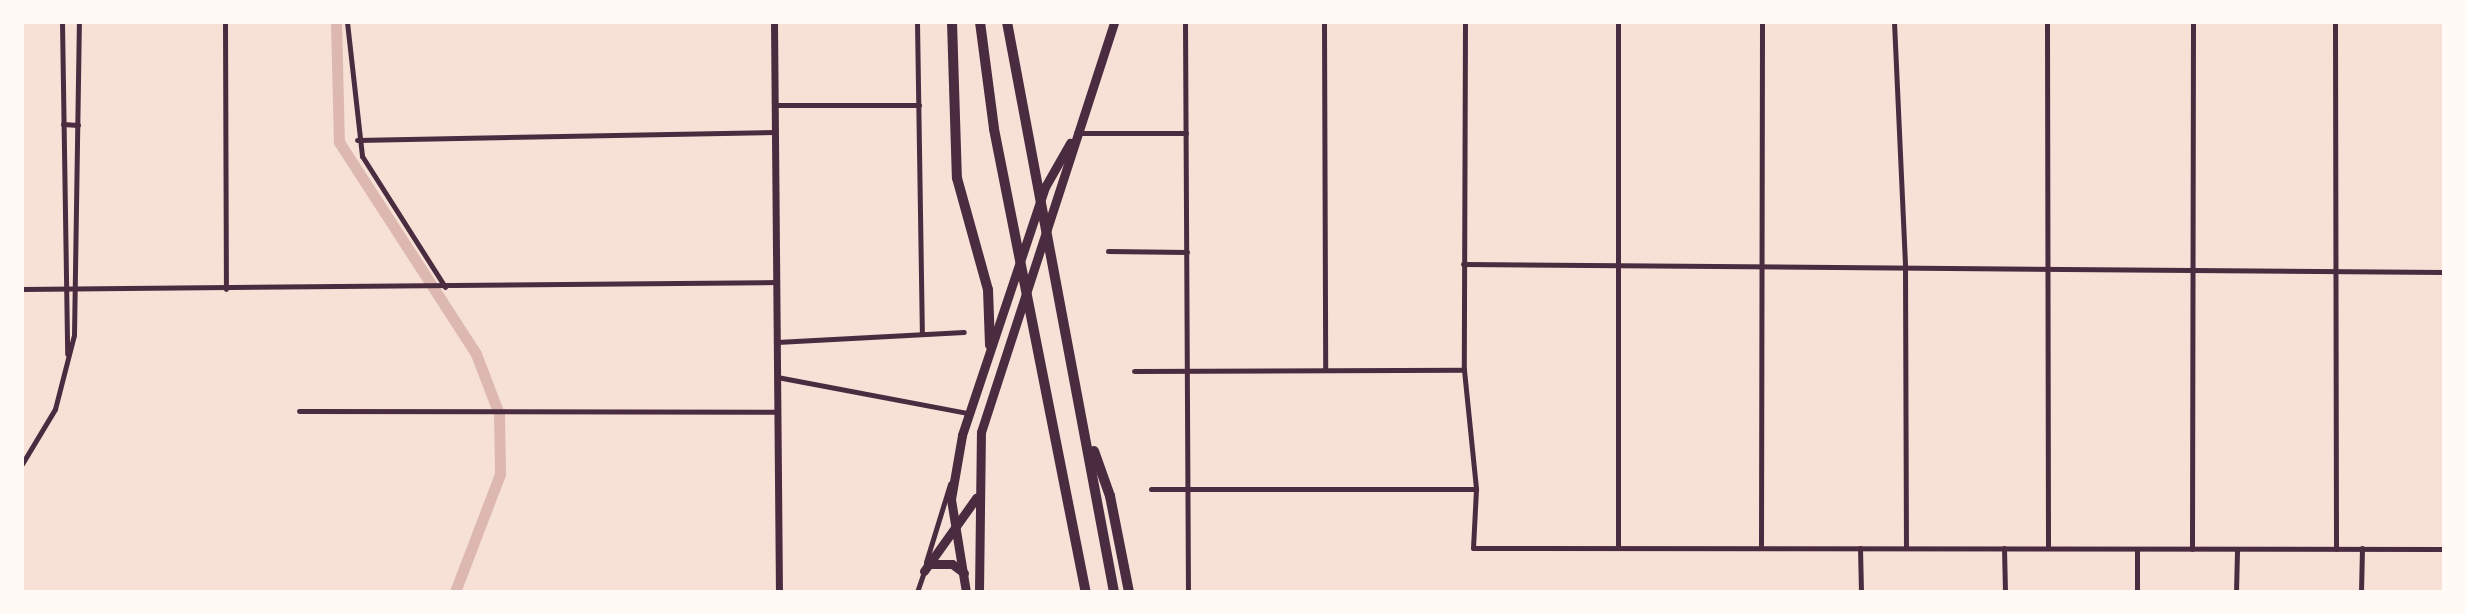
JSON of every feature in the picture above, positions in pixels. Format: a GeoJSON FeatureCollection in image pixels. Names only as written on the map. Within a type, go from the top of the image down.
{"type":"FeatureCollection","features":[{"type":"Feature","properties":{"kind":"highway"},"geometry":{"type":"LineString","coordinates":[[952,22],[958,186],[988,290],[990,345]]}},
{"type":"Feature","properties":{"kind":"highway"},"geometry":{"type":"LineString","coordinates":[[980,22],[994,129],[1086,592]]}},
{"type":"Feature","properties":{"kind":"highway"},"geometry":{"type":"LineString","coordinates":[[1007,22],[1056,300],[1114,592]]}},
{"type":"Feature","properties":{"kind":"highway"},"geometry":{"type":"LineString","coordinates":[[1079,409],[1110,496],[1129,592]]}},
{"type":"Feature","properties":{"kind":"main road"},"geometry":{"type":"LineString","coordinates":[[979,592],[977,495],[981,432],[1063,187],[1075,133],[1114,22]]}},
{"type":"Feature","properties":{"kind":"main road"},"geometry":{"type":"LineString","coordinates":[[966,592],[956,531],[954,472],[967,413],[1045,187],[1075,133]]}},
{"type":"Feature","properties":{"kind":"main road"},"geometry":{"type":"LineString","coordinates":[[926,568],[956,531],[977,495]]}},
{"type":"Feature","properties":{"kind":"main road"},"geometry":{"type":"LineString","coordinates":[[926,568],[952,564],[964,573]]}},
{"type":"Feature","properties":{"kind":"street"},"geometry":{"type":"LineString","coordinates":[[62,22],[63,289],[68,359]]}},
{"type":"Feature","properties":{"kind":"street"},"geometry":{"type":"LineString","coordinates":[[22,464],[49,424],[68,359],[78,289],[79,22]]}},
{"type":"Feature","properties":{"kind":"street"},"geometry":{"type":"LineString","coordinates":[[225,22],[226,289]]}},
{"type":"Feature","properties":{"kind":"street"},"geometry":{"type":"LineString","coordinates":[[347,22],[357,140],[364,161],[445,287]]}},
{"type":"Feature","properties":{"kind":"street"},"geometry":{"type":"LineString","coordinates":[[774,22],[779,592]]}},
{"type":"Feature","properties":{"kind":"street"},"geometry":{"type":"LineString","coordinates":[[917,22],[922,333]]}},
{"type":"Feature","properties":{"kind":"street"},"geometry":{"type":"LineString","coordinates":[[1185,22],[1188,592]]}},
{"type":"Feature","properties":{"kind":"street"},"geometry":{"type":"LineString","coordinates":[[1324,22],[1325,370]]}},
{"type":"Feature","properties":{"kind":"street"},"geometry":{"type":"LineString","coordinates":[[1465,22],[1464,370],[1476,489],[1473,548],[1906,546],[2444,549]]}},
{"type":"Feature","properties":{"kind":"street"},"geometry":{"type":"LineString","coordinates":[[1618,22],[1618,547]]}},
{"type":"Feature","properties":{"kind":"street"},"geometry":{"type":"LineString","coordinates":[[1761,548],[1762,22]]}},
{"type":"Feature","properties":{"kind":"street"},"geometry":{"type":"LineString","coordinates":[[1894,22],[1905,268],[1906,546]]}},
{"type":"Feature","properties":{"kind":"street"},"geometry":{"type":"LineString","coordinates":[[2047,22],[2048,548]]}},
{"type":"Feature","properties":{"kind":"street"},"geometry":{"type":"LineString","coordinates":[[2192,549],[2193,22]]}},
{"type":"Feature","properties":{"kind":"street"},"geometry":{"type":"LineString","coordinates":[[2335,22],[2336,549]]}},
{"type":"Feature","properties":{"kind":"street"},"geometry":{"type":"LineString","coordinates":[[775,105],[919,105]]}},
{"type":"Feature","properties":{"kind":"street"},"geometry":{"type":"LineString","coordinates":[[63,124],[78,125]]}},
{"type":"Feature","properties":{"kind":"street"},"geometry":{"type":"LineString","coordinates":[[357,140],[775,132]]}},
{"type":"Feature","properties":{"kind":"street"},"geometry":{"type":"LineString","coordinates":[[1075,133],[1186,133]]}},
{"type":"Feature","properties":{"kind":"street"},"geometry":{"type":"LineString","coordinates":[[1108,251],[1187,252]]}},
{"type":"Feature","properties":{"kind":"street"},"geometry":{"type":"LineString","coordinates":[[1463,264],[2444,272]]}},
{"type":"Feature","properties":{"kind":"street"},"geometry":{"type":"LineString","coordinates":[[22,289],[777,282]]}},
{"type":"Feature","properties":{"kind":"street"},"geometry":{"type":"LineString","coordinates":[[777,342],[964,332]]}},
{"type":"Feature","properties":{"kind":"street"},"geometry":{"type":"LineString","coordinates":[[1134,371],[1464,370]]}},
{"type":"Feature","properties":{"kind":"street"},"geometry":{"type":"LineString","coordinates":[[777,377],[967,413]]}},
{"type":"Feature","properties":{"kind":"street"},"geometry":{"type":"LineString","coordinates":[[299,411],[777,412]]}},
{"type":"Feature","properties":{"kind":"street"},"geometry":{"type":"LineString","coordinates":[[917,592],[954,472]]}},
{"type":"Feature","properties":{"kind":"street"},"geometry":{"type":"LineString","coordinates":[[1151,489],[1476,489]]}},
{"type":"Feature","properties":{"kind":"street"},"geometry":{"type":"LineString","coordinates":[[1860,548],[1861,592]]}},
{"type":"Feature","properties":{"kind":"street"},"geometry":{"type":"LineString","coordinates":[[2004,548],[2005,592]]}},
{"type":"Feature","properties":{"kind":"street"},"geometry":{"type":"LineString","coordinates":[[2361,592],[2362,548]]}},
{"type":"Feature","properties":{"kind":"street"},"geometry":{"type":"LineString","coordinates":[[2137,549],[2137,592]]}},
{"type":"Feature","properties":{"kind":"street"},"geometry":{"type":"LineString","coordinates":[[2236,592],[2237,550]]}},
{"type":"Feature","properties":{"kind":"waterway"},"geometry":{"type":"LineString","coordinates":[[336,22],[339,142],[476,354],[499,414],[500,474],[455,592]]}}]}
